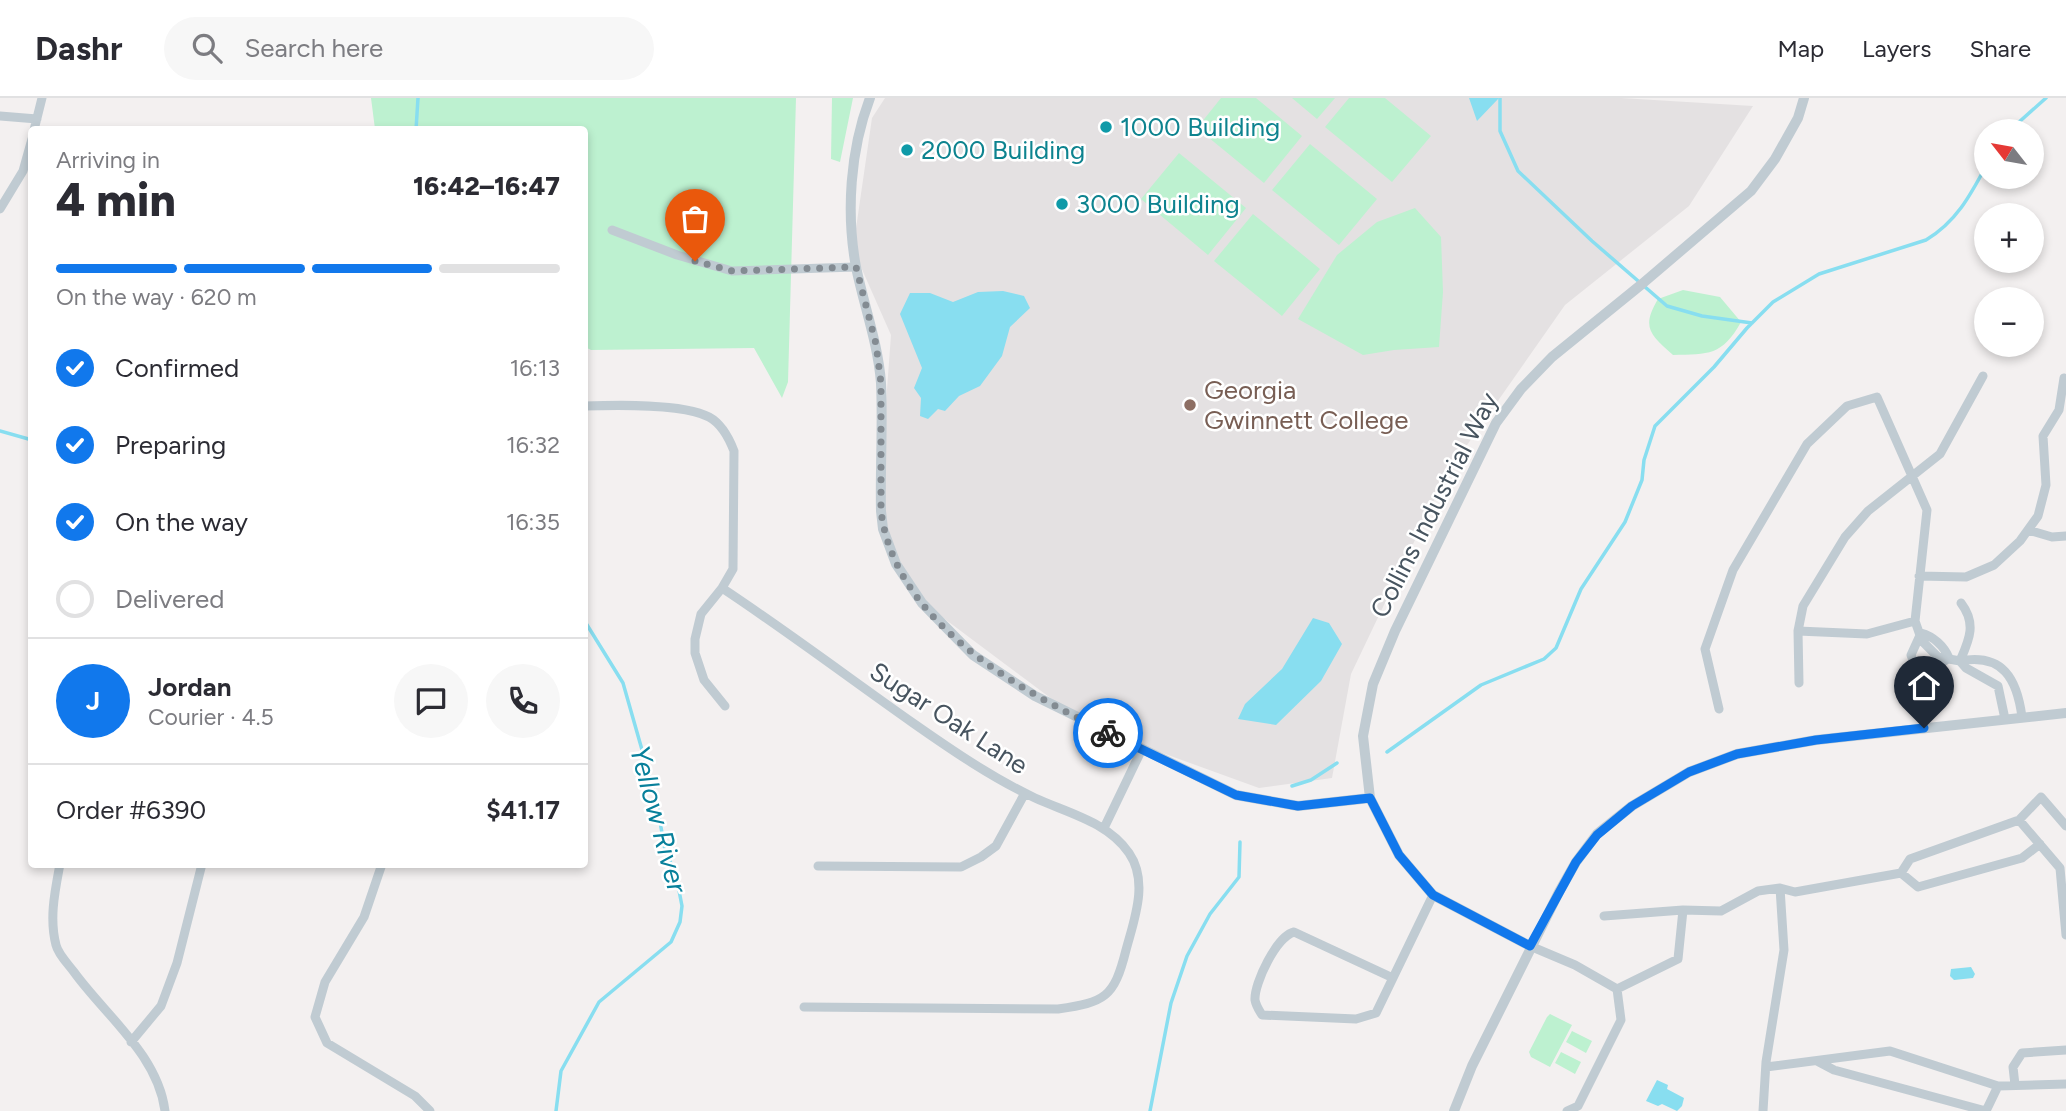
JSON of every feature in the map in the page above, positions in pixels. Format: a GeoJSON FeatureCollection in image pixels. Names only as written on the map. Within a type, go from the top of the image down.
{"type":"FeatureCollection","features":[{"type":"Feature","properties":{"kind":"street"},"geometry":{"type":"LineString","coordinates":[[35,126],[42,98]]}},
{"type":"Feature","properties":{"kind":"street"},"geometry":{"type":"LineString","coordinates":[[870,98],[861,123],[854,161],[852,223],[856,267],[876,344],[881,383],[881,511],[883,529],[896,564],[922,603],[973,655],[1035,696],[1236,795],[1298,806],[1370,798],[1399,855],[1433,895],[1530,946],[1575,965],[1617,989]]}},
{"type":"Feature","properties":{"kind":"street","name":"Collins Industrial Way"},"geometry":{"type":"LineString","coordinates":[[1370,798],[1363,736],[1373,684],[1395,631],[1496,423],[1521,389],[1552,357],[1642,285],[1751,191],[1781,149],[1798,118],[1804,98]]}},
{"type":"Feature","properties":{"kind":"street"},"geometry":{"type":"LineString","coordinates":[[0,116],[37,119]]}},
{"type":"Feature","properties":{"kind":"street"},"geometry":{"type":"LineString","coordinates":[[0,209],[23,171],[28,153]]}},
{"type":"Feature","properties":{"kind":"street"},"geometry":{"type":"LineString","coordinates":[[612,230],[677,255],[732,271],[856,267]]}},
{"type":"Feature","properties":{"kind":"street"},"geometry":{"type":"LineString","coordinates":[[1799,683],[1798,631],[1803,606],[1845,537],[1868,511],[1940,454],[1983,376]]}},
{"type":"Feature","properties":{"kind":"street"},"geometry":{"type":"LineString","coordinates":[[1919,576],[1966,577],[1994,565],[2020,541],[2038,516],[2046,485],[2043,436],[2059,410],[2064,378]]}},
{"type":"Feature","properties":{"kind":"street"},"geometry":{"type":"LineString","coordinates":[[1719,709],[1705,649],[1733,570],[1807,444],[1847,406],[1877,397],[1927,510],[1915,621],[1921,633]]}},
{"type":"Feature","properties":{"kind":"street"},"geometry":{"type":"LineString","coordinates":[[588,406],[690,410],[709,417],[726,433],[734,451],[733,569],[701,614],[695,639],[695,653],[704,680],[725,706]]}},
{"type":"Feature","properties":{"kind":"street"},"geometry":{"type":"LineString","coordinates":[[2028,530],[2052,537],[2066,536]]}},
{"type":"Feature","properties":{"kind":"street","name":"Sugar Oak Lane"},"geometry":{"type":"LineString","coordinates":[[722,588],[983,772],[1104,828],[1122,843],[1132,856],[1140,880],[1136,909],[1120,972],[1114,987],[1098,1001],[1058,1009],[804,1007]]}},
{"type":"Feature","properties":{"kind":"street"},"geometry":{"type":"LineString","coordinates":[[1960,661],[1972,634],[1969,614],[1961,603]]}},
{"type":"Feature","properties":{"kind":"street"},"geometry":{"type":"LineString","coordinates":[[1798,631],[1867,634],[1915,621]]}},
{"type":"Feature","properties":{"kind":"street"},"geometry":{"type":"LineString","coordinates":[[1921,633],[1930,635],[1949,657],[1998,685],[2005,719]]}},
{"type":"Feature","properties":{"kind":"street"},"geometry":{"type":"LineString","coordinates":[[1921,633],[1911,654],[1915,665],[1922,671],[1949,657]]}},
{"type":"Feature","properties":{"kind":"street"},"geometry":{"type":"LineString","coordinates":[[1960,661],[1977,658],[1996,664],[2009,673],[2019,697],[2021,717]]}},
{"type":"Feature","properties":{"kind":"street"},"geometry":{"type":"LineString","coordinates":[[1454,1111],[1472,1066],[1530,946],[1576,862],[1597,835],[1632,806],[1689,772],[1737,754],[1816,740],[2066,713]]}},
{"type":"Feature","properties":{"kind":"street"},"geometry":{"type":"LineString","coordinates":[[1104,828],[1142,749]]}},
{"type":"Feature","properties":{"kind":"street"},"geometry":{"type":"LineString","coordinates":[[818,866],[961,867],[981,858],[996,846],[1025,793]]}},
{"type":"Feature","properties":{"kind":"street"},"geometry":{"type":"LineString","coordinates":[[1604,916],[1721,911],[1758,891],[1780,888],[1795,892],[1901,873],[1910,859],[2019,820],[2041,797],[2066,826]]}},
{"type":"Feature","properties":{"kind":"street"},"geometry":{"type":"LineString","coordinates":[[2019,820],[2060,868],[2066,935]]}},
{"type":"Feature","properties":{"kind":"street"},"geometry":{"type":"LineString","coordinates":[[1901,873],[1918,887],[2022,858],[2040,844]]}},
{"type":"Feature","properties":{"kind":"street"},"geometry":{"type":"LineString","coordinates":[[59,868],[52,904],[56,947],[91,995],[150,1065],[164,1111]]}},
{"type":"Feature","properties":{"kind":"street"},"geometry":{"type":"LineString","coordinates":[[131,1042],[161,1006],[177,962],[201,868]]}},
{"type":"Feature","properties":{"kind":"street"},"geometry":{"type":"LineString","coordinates":[[381,868],[363,917],[325,982],[315,1017],[327,1043],[415,1096],[430,1111]]}},
{"type":"Feature","properties":{"kind":"street"},"geometry":{"type":"LineString","coordinates":[[1763,1111],[1766,1067],[1784,950],[1780,888]]}},
{"type":"Feature","properties":{"kind":"street"},"geometry":{"type":"LineString","coordinates":[[1393,978],[1294,932],[1282,938],[1257,984],[1257,1009],[1262,1015],[1356,1019],[1376,1013],[1393,978],[1433,895]]}},
{"type":"Feature","properties":{"kind":"street"},"geometry":{"type":"LineString","coordinates":[[1617,989],[1678,959],[1684,911]]}},
{"type":"Feature","properties":{"kind":"street"},"geometry":{"type":"LineString","coordinates":[[1567,1111],[1578,1106],[1621,1020],[1617,989]]}},
{"type":"Feature","properties":{"kind":"street"},"geometry":{"type":"LineString","coordinates":[[2015,1085],[2013,1067],[2022,1053],[2066,1050]]}},
{"type":"Feature","properties":{"kind":"street"},"geometry":{"type":"LineString","coordinates":[[1766,1067],[1890,1051],[1998,1086],[2066,1084]]}},
{"type":"Feature","properties":{"kind":"street"},"geometry":{"type":"LineString","coordinates":[[1817,1060],[1834,1070],[1986,1111],[1998,1086]]}},
{"type":"Feature","properties":{"kind":"shaded area","name":"Georgia Gwinnett College"},"geometry":{"type":"Polygon","coordinates":[[[885,98],[1621,98],[1753,106],[1689,206],[1565,305],[1446,475],[1351,674],[1332,778],[1259,788],[1088,726],[910,593],[878,511],[891,335],[853,249],[872,118],[885,98]]]}},
{"type":"Feature","properties":{"kind":"green space"},"geometry":{"type":"Polygon","coordinates":[[[371,98],[796,98],[788,382],[782,398],[754,348],[588,348],[588,126],[375,126],[371,98]]]}},
{"type":"Feature","properties":{"kind":"green space"},"geometry":{"type":"Polygon","coordinates":[[[832,98],[853,98],[840,162],[831,159],[832,98]]]}},
{"type":"Feature","properties":{"kind":"green space"},"geometry":{"type":"Polygon","coordinates":[[[1221,98],[1256,98],[1302,136],[1264,183],[1197,128],[1221,98]]]}},
{"type":"Feature","properties":{"kind":"green space"},"geometry":{"type":"Polygon","coordinates":[[[1292,98],[1335,98],[1317,119],[1292,98]]]}},
{"type":"Feature","properties":{"kind":"green space"},"geometry":{"type":"Polygon","coordinates":[[[1349,98],[1385,98],[1431,136],[1392,182],[1325,127],[1349,98]]]}},
{"type":"Feature","properties":{"kind":"green space"},"geometry":{"type":"Polygon","coordinates":[[[1310,144],[1377,199],[1339,245],[1272,190],[1310,144]]]}},
{"type":"Feature","properties":{"kind":"green space"},"geometry":{"type":"Polygon","coordinates":[[[1179,153],[1246,208],[1208,255],[1141,199],[1179,153]]]}},
{"type":"Feature","properties":{"kind":"green space"},"geometry":{"type":"Polygon","coordinates":[[[1415,208],[1441,237],[1443,292],[1439,347],[1363,355],[1298,319],[1337,255],[1377,222],[1415,208]]]}},
{"type":"Feature","properties":{"kind":"green space"},"geometry":{"type":"Polygon","coordinates":[[[1253,214],[1320,269],[1282,316],[1214,261],[1253,214]]]}},
{"type":"Feature","properties":{"kind":"green space"},"geometry":{"type":"Polygon","coordinates":[[[1683,290],[1720,297],[1741,322],[1721,347],[1705,353],[1673,355],[1650,330],[1650,317],[1658,299],[1683,290]]]}},
{"type":"Feature","properties":{"kind":"green space"},"geometry":{"type":"Polygon","coordinates":[[[1550,1014],[1572,1025],[1550,1067],[1531,1057],[1529,1052],[1550,1014]]]}},
{"type":"Feature","properties":{"kind":"green space"},"geometry":{"type":"Polygon","coordinates":[[[1572,1031],[1592,1041],[1586,1053],[1566,1042],[1572,1031]]]}},
{"type":"Feature","properties":{"kind":"green space"},"geometry":{"type":"Polygon","coordinates":[[[1561,1052],[1581,1062],[1575,1074],[1555,1063],[1561,1052]]]}},
{"type":"Feature","properties":{"kind":"water"},"geometry":{"type":"Polygon","coordinates":[[[1469,98],[1499,98],[1477,121],[1469,98]]]}},
{"type":"Feature","properties":{"kind":"water"},"geometry":{"type":"Polygon","coordinates":[[[1003,291],[1024,296],[1030,308],[1010,327],[1002,356],[980,386],[959,396],[945,411],[938,409],[928,419],[920,416],[921,398],[914,388],[922,368],[900,314],[910,293],[930,293],[953,302],[978,292],[1003,291]]]}},
{"type":"Feature","properties":{"kind":"water"},"geometry":{"type":"Polygon","coordinates":[[[1313,618],[1329,623],[1342,644],[1321,681],[1276,725],[1238,719],[1245,704],[1282,669],[1313,618]]]}},
{"type":"Feature","properties":{"kind":"water"},"geometry":{"type":"Polygon","coordinates":[[[1971,967],[1975,974],[1973,978],[1954,980],[1950,976],[1951,969],[1971,967]]]}},
{"type":"Feature","properties":{"kind":"water"},"geometry":{"type":"Polygon","coordinates":[[[1657,1080],[1684,1098],[1677,1111],[1646,1101],[1657,1080]]]}},
{"type":"Feature","properties":{"kind":"waterway","name":"Yellow River"},"geometry":{"type":"LineString","coordinates":[[416,126],[418,98]]}},
{"type":"Feature","properties":{"kind":"waterway"},"geometry":{"type":"LineString","coordinates":[[1500,98],[1500,131],[1518,171],[1592,241],[1667,306],[1702,316],[1752,323]]}},
{"type":"Feature","properties":{"kind":"waterway"},"geometry":{"type":"LineString","coordinates":[[2022,119],[2046,98]]}},
{"type":"Feature","properties":{"kind":"waterway"},"geometry":{"type":"LineString","coordinates":[[1387,752],[1481,685],[1544,659],[1556,648],[1581,589],[1625,522],[1642,480],[1644,460],[1655,426],[1773,302],[1819,274],[1926,240],[1954,217],[1974,187]]}},
{"type":"Feature","properties":{"kind":"waterway"},"geometry":{"type":"LineString","coordinates":[[0,431],[28,439]]}},
{"type":"Feature","properties":{"kind":"waterway","name":"Yellow River"},"geometry":{"type":"LineString","coordinates":[[556,1111],[561,1071],[599,1002],[671,942],[680,922],[682,906],[676,875],[665,850],[656,799],[623,683],[588,626]]}},
{"type":"Feature","properties":{"kind":"waterway"},"geometry":{"type":"LineString","coordinates":[[1292,786],[1311,780],[1337,763]]}},
{"type":"Feature","properties":{"kind":"waterway"},"geometry":{"type":"LineString","coordinates":[[1150,1111],[1171,1003],[1187,956],[1210,914],[1239,877],[1240,842]]}},
{"type":"Feature","properties":{"kind":"way so far"},"geometry":{"type":"LineString","coordinates":[[695,261],[732,271],[856,267],[876,344],[881,383],[881,511],[883,529],[896,564],[922,603],[973,655],[1035,696],[1108,733]]}},
{"type":"Feature","properties":{"kind":"place","name":"1000 Building"},"geometry":{"type":"Point","coordinates":[1106,127]}},
{"type":"Feature","properties":{"kind":"place","name":"2000 Building"},"geometry":{"type":"Point","coordinates":[907,150]}},
{"type":"Feature","properties":{"kind":"place","name":"3000 Building"},"geometry":{"type":"Point","coordinates":[1062,204]}},
{"type":"Feature","properties":{"kind":"place","name":"Georgia Gwinnett College"},"geometry":{"type":"Point","coordinates":[1190,405]}},
{"type":"Feature","properties":{"kind":"route"},"geometry":{"type":"LineString","coordinates":[[1108,733],[1236,795],[1298,806],[1370,798],[1399,855],[1433,895],[1530,946],[1576,862],[1597,835],[1632,806],[1689,772],[1737,754],[1816,740],[1924,728]]}}]}
